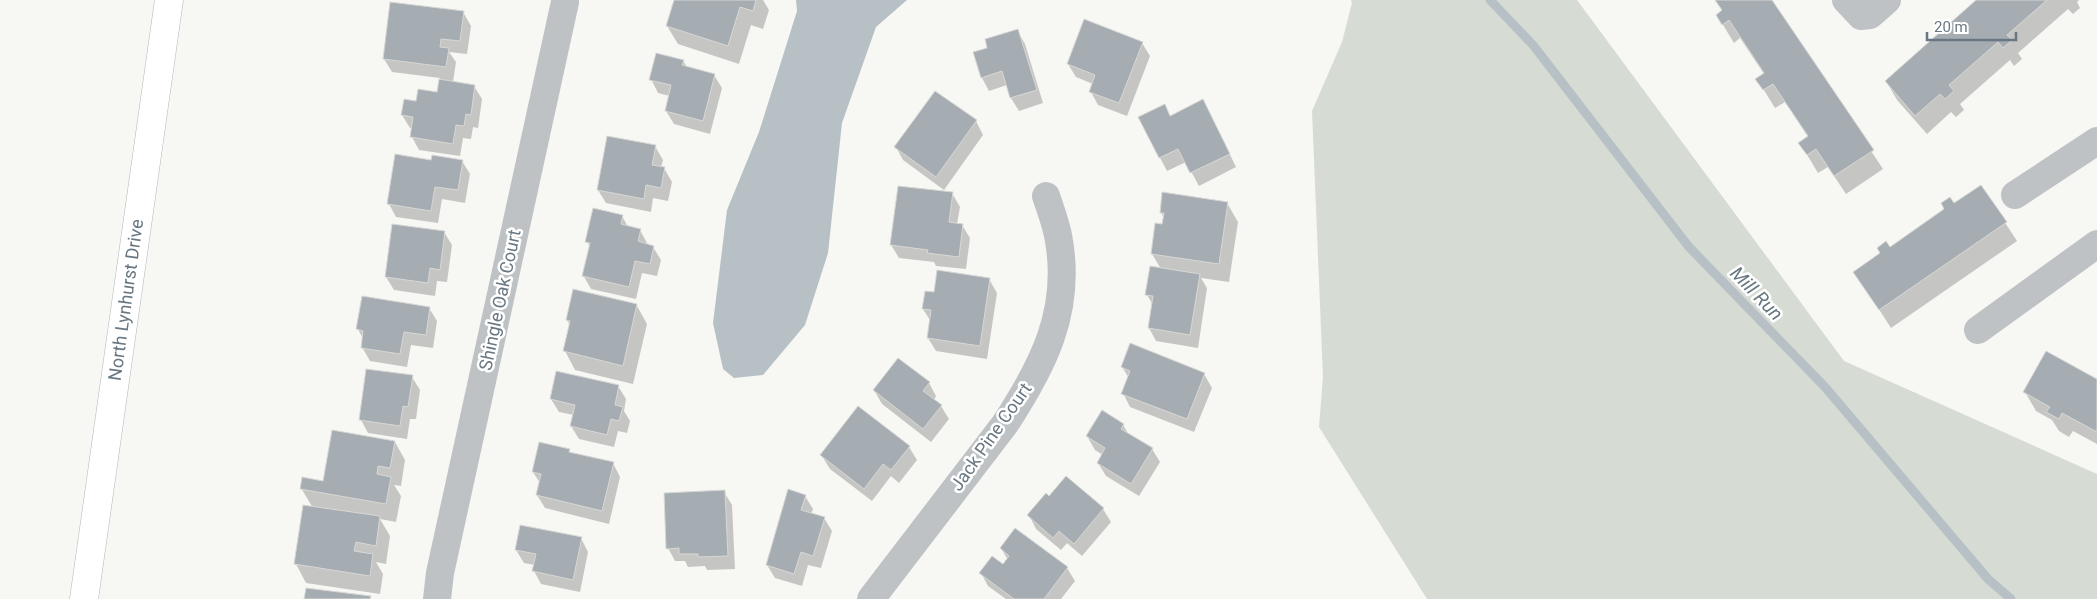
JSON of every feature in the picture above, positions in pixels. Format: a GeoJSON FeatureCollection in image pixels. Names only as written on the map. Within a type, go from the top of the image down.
{"type":"FeatureCollection","features":[{"type":"Feature","properties":{"kind":"main road","name":"North Lynhurst Drive"},"geometry":{"type":"LineString","coordinates":[[84,599],[169,0]]}},
{"type":"Feature","properties":{"kind":"street"},"geometry":{"type":"LineString","coordinates":[[1846,0],[1861,16],[1870,15],[1887,0]]}},
{"type":"Feature","properties":{"kind":"street","name":"Shingle Oak Court"},"geometry":{"type":"LineString","coordinates":[[437,599],[442,563],[565,2]]}},
{"type":"Feature","properties":{"kind":"street"},"geometry":{"type":"LineString","coordinates":[[2015,195],[2097,141]]}},
{"type":"Feature","properties":{"kind":"street","name":"Jack Pine Court"},"geometry":{"type":"LineString","coordinates":[[871,599],[1005,424],[1023,398],[1044,358],[1058,318],[1062,273],[1059,241],[1046,196]]}},
{"type":"Feature","properties":{"kind":"street"},"geometry":{"type":"LineString","coordinates":[[1978,330],[2097,244]]}},
{"type":"Feature","properties":{"kind":"shaded area"},"geometry":{"type":"Polygon","coordinates":[[[796,0],[907,0],[876,27],[842,123],[828,253],[805,325],[763,375],[734,378],[723,369],[713,323],[727,210],[759,132],[797,11],[796,0]]]}},
{"type":"Feature","properties":{"kind":"shaded area"},"geometry":{"type":"Polygon","coordinates":[[[1351,0],[1577,0],[1844,361],[2097,474],[2097,599],[1427,599],[1319,427],[1323,377],[1312,111],[1342,42],[1352,3],[1351,0]]]}},
{"type":"Feature","properties":{"kind":"building"},"geometry":{"type":"Polygon","coordinates":[[[674,0],[756,0],[753,11],[740,7],[728,46],[666,26],[674,0]]]}},
{"type":"Feature","properties":{"kind":"building"},"geometry":{"type":"Polygon","coordinates":[[[1715,0],[1772,0],[1874,150],[1834,176],[1816,149],[1807,155],[1798,143],[1808,136],[1773,84],[1763,90],[1755,79],[1764,73],[1729,20],[1722,25],[1716,15],[1722,10],[1715,0]]]}},
{"type":"Feature","properties":{"kind":"building"},"geometry":{"type":"Polygon","coordinates":[[[1976,0],[2047,0],[2007,35],[2012,40],[2003,48],[1998,42],[1949,85],[1954,91],[1945,99],[1940,94],[1915,116],[1885,81],[1976,0]]]}},
{"type":"Feature","properties":{"kind":"building"},"geometry":{"type":"Polygon","coordinates":[[[390,2],[464,11],[460,41],[441,39],[440,47],[449,48],[446,67],[383,59],[390,2]]]}},
{"type":"Feature","properties":{"kind":"building"},"geometry":{"type":"Polygon","coordinates":[[[1084,19],[1143,42],[1119,103],[1089,92],[1095,75],[1067,64],[1084,19]]]}},
{"type":"Feature","properties":{"kind":"building"},"geometry":{"type":"Polygon","coordinates":[[[1018,29],[1037,90],[1010,98],[1002,71],[981,78],[973,52],[987,48],[985,39],[1018,29]]]}},
{"type":"Feature","properties":{"kind":"building"},"geometry":{"type":"Polygon","coordinates":[[[656,53],[684,60],[682,65],[715,74],[703,121],[665,111],[671,85],[649,80],[656,53]]]}},
{"type":"Feature","properties":{"kind":"building"},"geometry":{"type":"Polygon","coordinates":[[[439,79],[475,85],[471,115],[466,114],[464,126],[456,125],[453,144],[410,137],[413,117],[401,115],[404,99],[416,101],[418,89],[437,92],[439,79]]]}},
{"type":"Feature","properties":{"kind":"building"},"geometry":{"type":"Polygon","coordinates":[[[935,91],[977,120],[936,177],[894,147],[935,91]]]}},
{"type":"Feature","properties":{"kind":"building"},"geometry":{"type":"Polygon","coordinates":[[[1203,99],[1230,154],[1190,173],[1178,149],[1159,158],[1138,117],[1165,104],[1170,116],[1203,99]]]}},
{"type":"Feature","properties":{"kind":"building"},"geometry":{"type":"Polygon","coordinates":[[[607,136],[656,145],[652,165],[665,167],[661,188],[646,185],[644,199],[597,190],[607,136]]]}},
{"type":"Feature","properties":{"kind":"building"},"geometry":{"type":"Polygon","coordinates":[[[395,154],[431,160],[432,155],[463,160],[458,190],[435,187],[431,211],[387,204],[395,154]]]}},
{"type":"Feature","properties":{"kind":"building"},"geometry":{"type":"Polygon","coordinates":[[[1981,185],[2007,222],[1879,310],[1853,272],[1880,253],[1877,248],[1886,241],[1890,247],[1944,209],[1941,203],[1950,197],[1954,203],[1981,185]]]}},
{"type":"Feature","properties":{"kind":"building"},"geometry":{"type":"Polygon","coordinates":[[[898,186],[953,192],[949,222],[963,224],[959,257],[927,253],[928,250],[890,245],[898,186]]]}},
{"type":"Feature","properties":{"kind":"building"},"geometry":{"type":"Polygon","coordinates":[[[1162,192],[1228,202],[1219,264],[1151,254],[1155,223],[1162,224],[1164,213],[1160,213],[1162,192]]]}},
{"type":"Feature","properties":{"kind":"building"},"geometry":{"type":"Polygon","coordinates":[[[593,208],[623,215],[621,224],[641,229],[638,241],[654,246],[650,264],[635,261],[629,287],[582,276],[590,243],[585,242],[593,208]]]}},
{"type":"Feature","properties":{"kind":"building"},"geometry":{"type":"Polygon","coordinates":[[[392,224],[445,231],[440,270],[430,268],[428,283],[385,277],[392,224]]]}},
{"type":"Feature","properties":{"kind":"building"},"geometry":{"type":"Polygon","coordinates":[[[1150,266],[1200,274],[1190,335],[1148,328],[1153,296],[1145,295],[1150,266]]]}},
{"type":"Feature","properties":{"kind":"building"},"geometry":{"type":"Polygon","coordinates":[[[937,270],[990,278],[980,346],[927,338],[931,310],[922,309],[925,291],[934,292],[937,270]]]}},
{"type":"Feature","properties":{"kind":"building"},"geometry":{"type":"Polygon","coordinates":[[[573,289],[637,304],[623,366],[563,351],[570,321],[566,320],[573,289]]]}},
{"type":"Feature","properties":{"kind":"building"},"geometry":{"type":"Polygon","coordinates":[[[362,296],[430,307],[426,335],[404,332],[400,354],[361,348],[363,331],[356,329],[362,296]]]}},
{"type":"Feature","properties":{"kind":"building"},"geometry":{"type":"Polygon","coordinates":[[[1130,343],[1205,373],[1187,419],[1121,394],[1130,371],[1121,367],[1130,343]]]}},
{"type":"Feature","properties":{"kind":"building"},"geometry":{"type":"Polygon","coordinates":[[[2046,351],[2097,379],[2097,432],[2062,413],[2059,419],[2046,412],[2050,407],[2023,392],[2046,351]]]}},
{"type":"Feature","properties":{"kind":"building"},"geometry":{"type":"Polygon","coordinates":[[[898,358],[930,382],[923,391],[942,405],[923,429],[873,390],[898,358]]]}},
{"type":"Feature","properties":{"kind":"building"},"geometry":{"type":"Polygon","coordinates":[[[366,369],[413,375],[408,407],[403,406],[400,426],[359,420],[366,369]]]}},
{"type":"Feature","properties":{"kind":"building"},"geometry":{"type":"Polygon","coordinates":[[[556,371],[619,385],[615,405],[623,407],[619,421],[611,419],[607,435],[570,426],[575,405],[550,399],[556,371]]]}},
{"type":"Feature","properties":{"kind":"building"},"geometry":{"type":"Polygon","coordinates":[[[858,406],[910,446],[891,470],[883,464],[864,489],[820,455],[858,406]]]}},
{"type":"Feature","properties":{"kind":"building"},"geometry":{"type":"Polygon","coordinates":[[[1102,410],[1124,424],[1121,429],[1153,448],[1131,484],[1097,463],[1105,448],[1086,436],[1102,410]]]}},
{"type":"Feature","properties":{"kind":"building"},"geometry":{"type":"Polygon","coordinates":[[[332,430],[395,441],[390,468],[378,466],[377,474],[391,477],[386,504],[300,489],[302,477],[323,481],[332,430]]]}},
{"type":"Feature","properties":{"kind":"building"},"geometry":{"type":"Polygon","coordinates":[[[539,442],[570,449],[569,452],[614,462],[602,511],[536,495],[541,474],[532,472],[539,442]]]}},
{"type":"Feature","properties":{"kind":"building"},"geometry":{"type":"Polygon","coordinates":[[[1066,476],[1104,508],[1074,544],[1059,531],[1053,538],[1027,515],[1046,493],[1049,496],[1066,476]]]}},
{"type":"Feature","properties":{"kind":"building"},"geometry":{"type":"Polygon","coordinates":[[[788,489],[806,495],[801,510],[825,517],[813,556],[801,552],[794,574],[766,565],[788,489]]]}},
{"type":"Feature","properties":{"kind":"building"},"geometry":{"type":"Polygon","coordinates":[[[725,490],[728,556],[698,557],[698,554],[679,554],[679,548],[666,549],[664,493],[725,490]]]}},
{"type":"Feature","properties":{"kind":"building"},"geometry":{"type":"Polygon","coordinates":[[[303,505],[380,516],[376,546],[356,542],[354,551],[373,554],[370,576],[294,564],[303,505]]]}},
{"type":"Feature","properties":{"kind":"building"},"geometry":{"type":"Polygon","coordinates":[[[520,525],[582,537],[573,580],[532,571],[536,554],[515,550],[520,525]]]}},
{"type":"Feature","properties":{"kind":"building"},"geometry":{"type":"Polygon","coordinates":[[[1015,528],[1068,567],[1044,599],[1014,599],[979,573],[992,556],[1003,564],[1009,556],[1000,548],[1015,528]]]}},
{"type":"Feature","properties":{"kind":"building"},"geometry":{"type":"Polygon","coordinates":[[[306,588],[371,596],[370,599],[304,599],[306,588]]]}},
{"type":"Feature","properties":{"kind":"waterway","name":"Mill Run"},"geometry":{"type":"LineString","coordinates":[[1490,0],[1533,45],[1689,247],[1825,387],[1988,579],[2011,599]]}}]}
